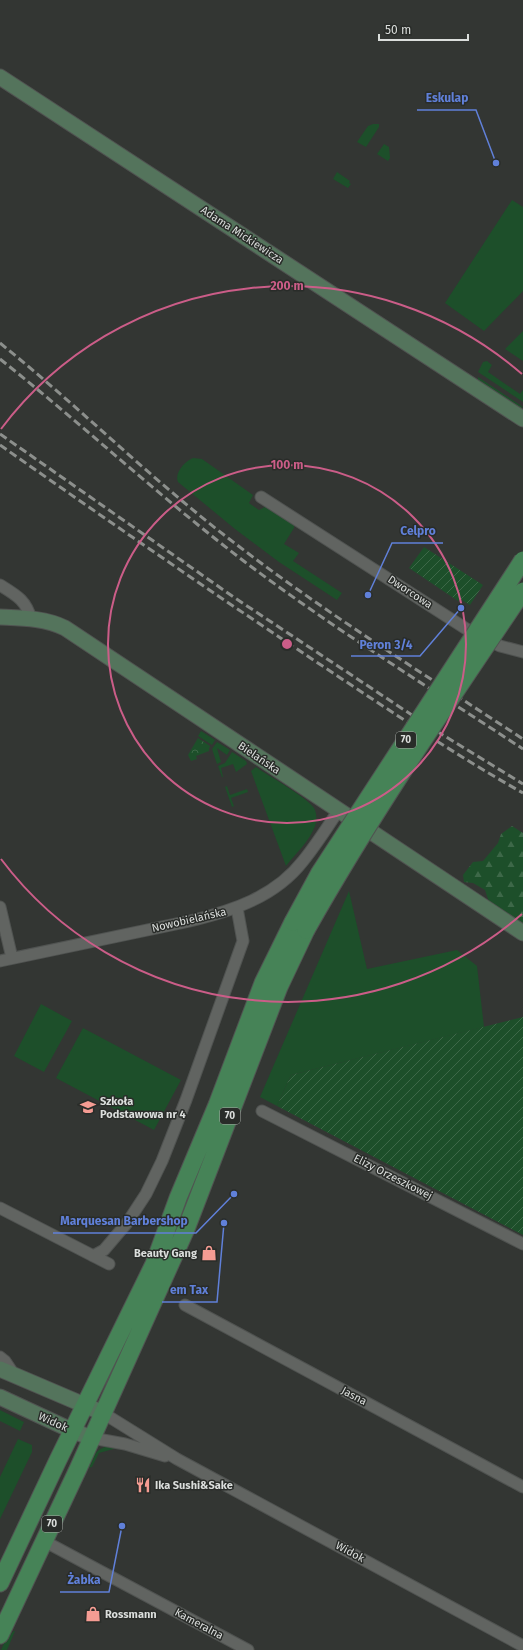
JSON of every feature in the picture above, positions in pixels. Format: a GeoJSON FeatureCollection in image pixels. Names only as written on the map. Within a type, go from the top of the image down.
{"type":"FeatureCollection","features":[{"type":"Feature","properties":{"kind":"main road","name":"70"},"geometry":{"type":"LineString","coordinates":[[0,1634],[92,1438],[186,1229],[279,987],[299,926],[319,874],[523,560]]}},
{"type":"Feature","properties":{"kind":"main road","name":"70"},"geometry":{"type":"LineString","coordinates":[[0,1583],[154,1264],[178,1198],[217,1105],[263,983],[299,926],[333,882],[430,730],[523,591]]}},
{"type":"Feature","properties":{"kind":"street","name":"Adama Mickiewicza"},"geometry":{"type":"LineString","coordinates":[[0,77],[523,419]]}},
{"type":"Feature","properties":{"kind":"street","name":"Dworcowa"},"geometry":{"type":"LineString","coordinates":[[261,497],[468,630],[500,646],[523,652]]}},
{"type":"Feature","properties":{"kind":"street"},"geometry":{"type":"LineString","coordinates":[[0,585],[24,602],[27,606],[31,619]]}},
{"type":"Feature","properties":{"kind":"street","name":"Bielańska"},"geometry":{"type":"LineString","coordinates":[[0,617],[50,622],[65,628],[523,933]]}},
{"type":"Feature","properties":{"kind":"street","name":"Nowobielańska"},"geometry":{"type":"LineString","coordinates":[[0,961],[190,921],[237,908],[262,895],[292,874],[303,862],[338,811]]}},
{"type":"Feature","properties":{"kind":"street"},"geometry":{"type":"LineString","coordinates":[[0,907],[12,958]]}},
{"type":"Feature","properties":{"kind":"street"},"geometry":{"type":"LineString","coordinates":[[93,1256],[104,1250],[127,1223],[146,1194],[162,1161],[186,1100],[243,941],[237,908]]}},
{"type":"Feature","properties":{"kind":"street","name":"Elizy Orzeszkowej"},"geometry":{"type":"LineString","coordinates":[[262,1111],[523,1244]]}},
{"type":"Feature","properties":{"kind":"street"},"geometry":{"type":"LineString","coordinates":[[0,1208],[109,1264]]}},
{"type":"Feature","properties":{"kind":"street","name":"Jasna"},"geometry":{"type":"LineString","coordinates":[[185,1305],[523,1486]]}},
{"type":"Feature","properties":{"kind":"street","name":"Widok"},"geometry":{"type":"LineString","coordinates":[[0,1357],[5,1361],[16,1376]]}},
{"type":"Feature","properties":{"kind":"street","name":"Widok"},"geometry":{"type":"LineString","coordinates":[[0,1369],[103,1413],[177,1459],[523,1646]]}},
{"type":"Feature","properties":{"kind":"street","name":"Widok"},"geometry":{"type":"LineString","coordinates":[[0,1397],[73,1431],[92,1438],[125,1444],[177,1459]]}},
{"type":"Feature","properties":{"kind":"street","name":"Kameralna"},"geometry":{"type":"LineString","coordinates":[[44,1541],[248,1650]]}},
{"type":"Feature","properties":{"kind":"green space"},"geometry":{"type":"Polygon","coordinates":[[[379,124],[379,127],[366,147],[357,142],[368,126],[379,124]]]}},
{"type":"Feature","properties":{"kind":"green space"},"geometry":{"type":"Polygon","coordinates":[[[384,144],[389,147],[390,158],[388,161],[377,154],[384,144]]]}},
{"type":"Feature","properties":{"kind":"green space"},"geometry":{"type":"Polygon","coordinates":[[[337,172],[350,181],[349,183],[351,184],[348,188],[333,179],[337,172]]]}},
{"type":"Feature","properties":{"kind":"green space"},"geometry":{"type":"Polygon","coordinates":[[[512,200],[523,207],[523,291],[484,331],[445,303],[512,200]]]}},
{"type":"Feature","properties":{"kind":"green space"},"geometry":{"type":"Polygon","coordinates":[[[523,331],[523,361],[505,349],[523,331]]]}},
{"type":"Feature","properties":{"kind":"green space"},"geometry":{"type":"Polygon","coordinates":[[[487,361],[492,365],[488,372],[520,394],[523,390],[523,402],[478,372],[483,362],[487,361]]]}},
{"type":"Feature","properties":{"kind":"green space"},"geometry":{"type":"Polygon","coordinates":[[[478,377],[523,407],[520,409],[478,382],[478,377]]]}},
{"type":"Feature","properties":{"kind":"green space"},"geometry":{"type":"Polygon","coordinates":[[[193,458],[202,459],[253,495],[249,503],[259,510],[267,506],[294,524],[294,528],[284,544],[299,553],[293,561],[342,593],[337,600],[279,562],[235,529],[178,482],[177,479],[179,471],[193,458]]]}},
{"type":"Feature","properties":{"kind":"green space"},"geometry":{"type":"Polygon","coordinates":[[[424,547],[483,585],[470,605],[460,599],[458,601],[409,568],[424,547]]]}},
{"type":"Feature","properties":{"kind":"green space"},"geometry":{"type":"Polygon","coordinates":[[[201,731],[215,740],[212,745],[198,736],[201,731]]]}},
{"type":"Feature","properties":{"kind":"green space"},"geometry":{"type":"Polygon","coordinates":[[[198,738],[210,746],[209,751],[196,756],[197,759],[191,761],[188,755],[198,738]]]}},
{"type":"Feature","properties":{"kind":"green space"},"geometry":{"type":"Polygon","coordinates":[[[217,742],[230,750],[227,755],[217,748],[221,762],[217,764],[212,749],[217,742]]]}},
{"type":"Feature","properties":{"kind":"green space"},"geometry":{"type":"Polygon","coordinates":[[[232,752],[246,761],[247,764],[236,772],[233,764],[221,768],[222,777],[218,766],[225,763],[232,752]]]}},
{"type":"Feature","properties":{"kind":"green space"},"geometry":{"type":"Polygon","coordinates":[[[256,767],[304,798],[316,812],[316,822],[312,832],[306,842],[286,866],[251,771],[256,767]]]}},
{"type":"Feature","properties":{"kind":"green space"},"geometry":{"type":"Polygon","coordinates":[[[227,786],[230,795],[247,789],[248,792],[231,798],[234,806],[232,807],[225,787],[227,786]]]}},
{"type":"Feature","properties":{"kind":"green space"},"geometry":{"type":"Polygon","coordinates":[[[512,826],[523,833],[523,925],[489,902],[485,890],[473,883],[464,882],[463,875],[473,862],[483,861],[498,843],[501,834],[512,826]]]}},
{"type":"Feature","properties":{"kind":"green space"},"geometry":{"type":"Polygon","coordinates":[[[349,891],[367,969],[457,950],[477,966],[484,1027],[291,1075],[277,1106],[260,1097],[349,891]]]}},
{"type":"Feature","properties":{"kind":"green space"},"geometry":{"type":"Polygon","coordinates":[[[41,1004],[72,1021],[44,1072],[14,1056],[41,1004]]]}},
{"type":"Feature","properties":{"kind":"green space"},"geometry":{"type":"Polygon","coordinates":[[[523,1017],[523,1235],[277,1106],[291,1075],[523,1017]]]}},
{"type":"Feature","properties":{"kind":"green space"},"geometry":{"type":"Polygon","coordinates":[[[83,1028],[181,1080],[154,1130],[56,1078],[83,1028]]]}},
{"type":"Feature","properties":{"kind":"green space"},"geometry":{"type":"Polygon","coordinates":[[[0,1410],[24,1422],[20,1431],[0,1421],[0,1410]]]}},
{"type":"Feature","properties":{"kind":"green space"},"geometry":{"type":"Polygon","coordinates":[[[18,1439],[32,1445],[32,1452],[0,1519],[0,1477],[18,1439]]]}},
{"type":"Feature","properties":{"kind":"green space"},"geometry":{"type":"Polygon","coordinates":[[[109,1446],[117,1448],[99,1453],[92,1467],[88,1468],[90,1460],[95,1454],[101,1449],[109,1446]]]}},
{"type":"Feature","properties":{"kind":"green space"},"geometry":{"type":"Polygon","coordinates":[[[14,1631],[7,1650],[1,1650],[7,1637],[14,1631]]]}},
{"type":"Feature","properties":{"kind":"railway"},"geometry":{"type":"LineString","coordinates":[[0,343],[57,391],[170,491],[228,538],[337,617],[523,739]]}},
{"type":"Feature","properties":{"kind":"railway"},"geometry":{"type":"LineString","coordinates":[[0,359],[183,513],[245,562],[348,635],[523,749]]}},
{"type":"Feature","properties":{"kind":"railway"},"geometry":{"type":"LineString","coordinates":[[0,434],[235,598],[430,727],[523,784]]}},
{"type":"Feature","properties":{"kind":"railway"},"geometry":{"type":"LineString","coordinates":[[0,445],[167,561],[336,675],[452,751],[523,793]]}},
{"type":"Feature","properties":{"kind":"place","name":"Eskulap"},"geometry":{"type":"Point","coordinates":[496,163]}},
{"type":"Feature","properties":{"kind":"place","name":"Celpro"},"geometry":{"type":"Point","coordinates":[368,595]}},
{"type":"Feature","properties":{"kind":"place","name":"Peron 3/4"},"geometry":{"type":"Point","coordinates":[461,608]}},
{"type":"Feature","properties":{"kind":"place","name":"Szkoła Podstawowa nr 4"},"geometry":{"type":"Point","coordinates":[88,1107]}},
{"type":"Feature","properties":{"kind":"place","name":"Marquesan Barbershop"},"geometry":{"type":"Point","coordinates":[234,1194]}},
{"type":"Feature","properties":{"kind":"place","name":"em Tax"},"geometry":{"type":"Point","coordinates":[224,1223]}},
{"type":"Feature","properties":{"kind":"place","name":"Beauty Gang"},"geometry":{"type":"Point","coordinates":[209,1253]}},
{"type":"Feature","properties":{"kind":"place","name":"Ika Sushi&Sake"},"geometry":{"type":"Point","coordinates":[143,1485]}},
{"type":"Feature","properties":{"kind":"place","name":"Żabka"},"geometry":{"type":"Point","coordinates":[122,1526]}},
{"type":"Feature","properties":{"kind":"place","name":"Rossmann"},"geometry":{"type":"Point","coordinates":[93,1614]}}]}
